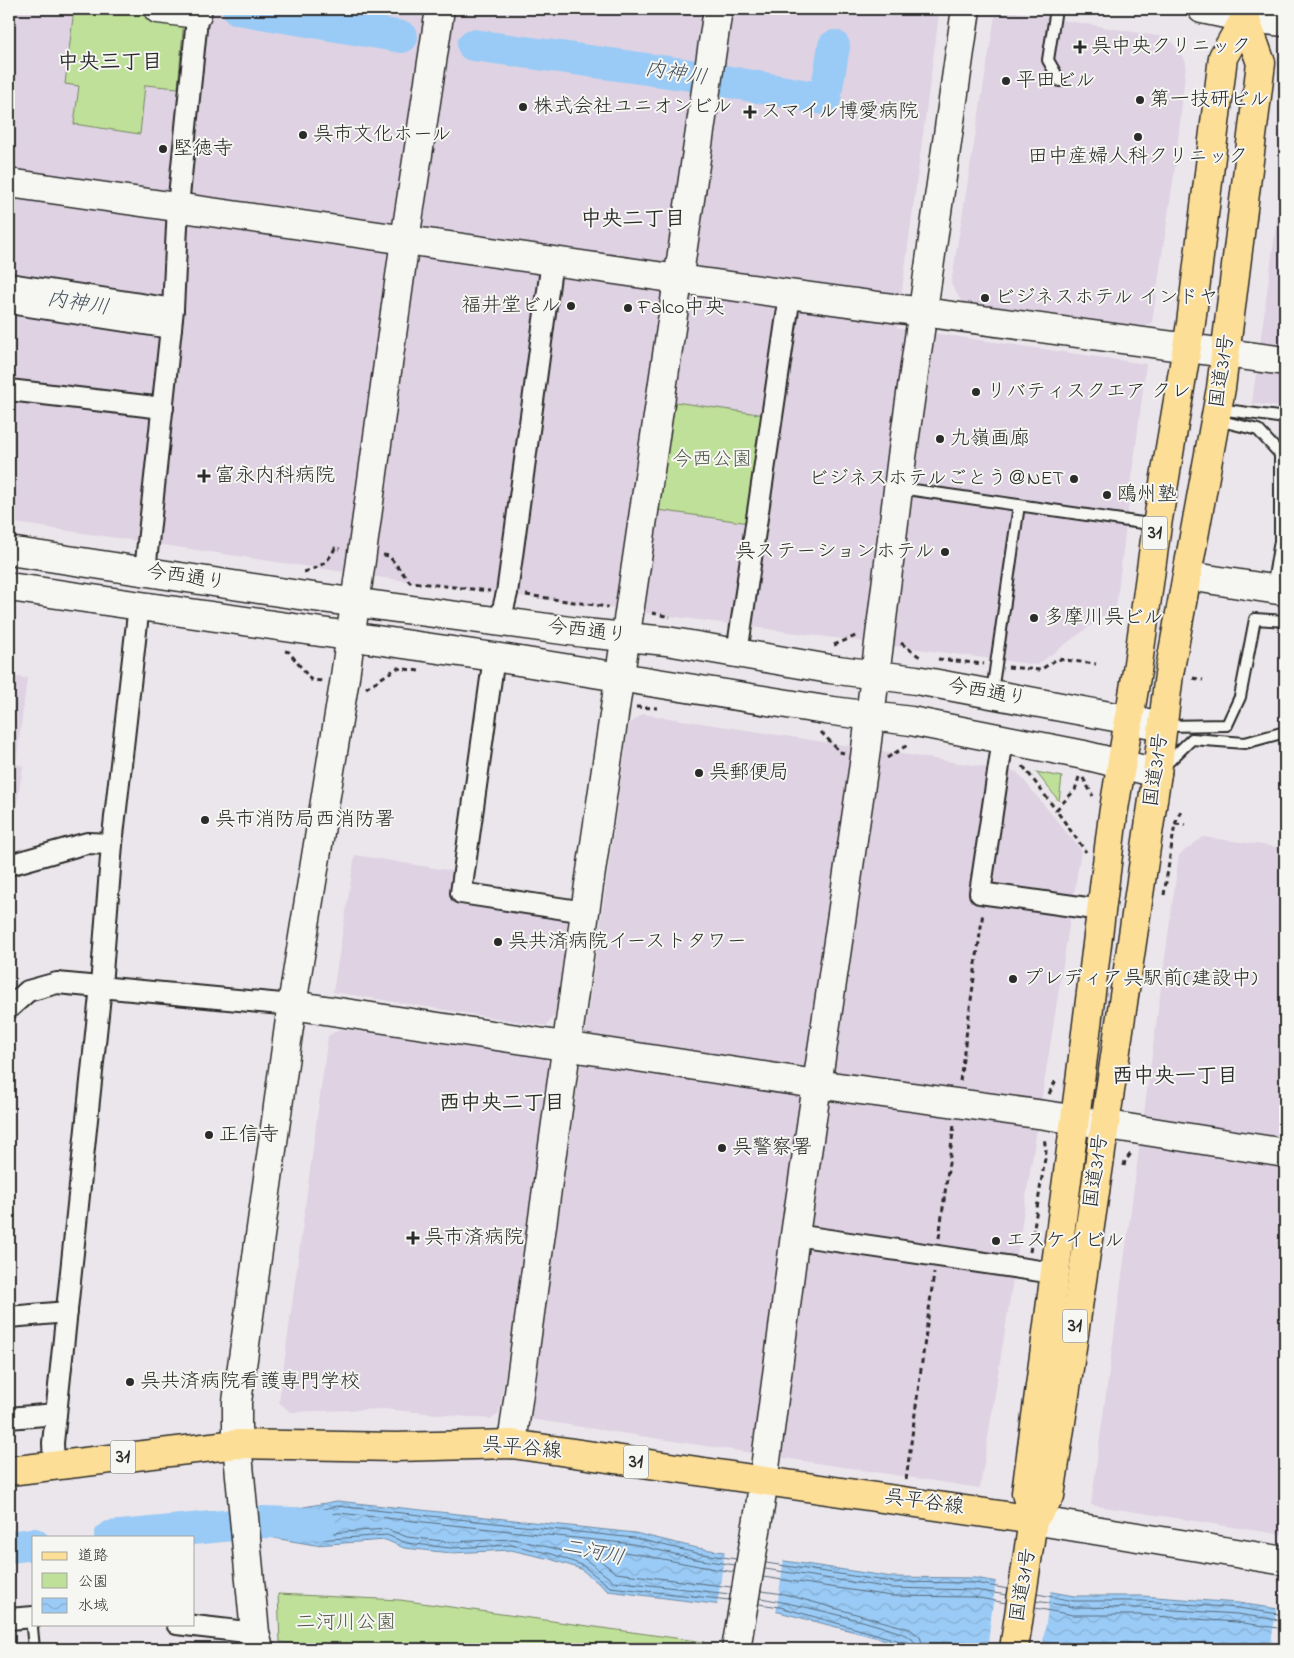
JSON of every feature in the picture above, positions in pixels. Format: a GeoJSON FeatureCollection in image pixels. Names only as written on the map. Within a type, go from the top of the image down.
{"type":"FeatureCollection","features":[{"type":"Feature","properties":{"kind":"main road","name":"国道31号"},"geometry":{"type":"LineString","coordinates":[[1014,1649],[1031,1533],[1026,1493],[1043,1272],[1082,1074],[1100,910],[1128,719],[1137,671],[1157,525],[1191,323],[1222,57],[1246,13]]}},
{"type":"Feature","properties":{"kind":"main road","name":"国道31号"},"geometry":{"type":"LineString","coordinates":[[1031,1533],[1050,1496],[1157,773],[1169,674],[1217,415],[1261,63],[1246,13]]}},
{"type":"Feature","properties":{"kind":"main road","name":"呉平谷線"},"geometry":{"type":"LineString","coordinates":[[9,1471],[54,1465],[238,1455],[396,1447],[512,1444],[761,1494],[904,1500],[1031,1533]]}},
{"type":"Feature","properties":{"kind":"street"},"geometry":{"type":"LineString","coordinates":[[145,571],[172,318],[178,206],[198,11],[158,9]]}},
{"type":"Feature","properties":{"kind":"street"},"geometry":{"type":"LineString","coordinates":[[186,1626],[257,1641],[238,1455],[237,1402],[292,1006],[344,684],[405,240],[440,9]]}},
{"type":"Feature","properties":{"kind":"street"},"geometry":{"type":"LineString","coordinates":[[512,1444],[585,912],[617,707],[718,9]]}},
{"type":"Feature","properties":{"kind":"street"},"geometry":{"type":"LineString","coordinates":[[736,1649],[761,1494],[816,1084],[865,756],[868,716],[880,639],[898,488],[966,9]]}},
{"type":"Feature","properties":{"kind":"street"},"geometry":{"type":"LineString","coordinates":[[1202,9],[1246,13],[1285,22]]}},
{"type":"Feature","properties":{"kind":"street"},"geometry":{"type":"LineString","coordinates":[[9,183],[678,279],[1285,362]]}},
{"type":"Feature","properties":{"kind":"street"},"geometry":{"type":"LineString","coordinates":[[500,621],[507,593],[552,261]]}},
{"type":"Feature","properties":{"kind":"street"},"geometry":{"type":"LineString","coordinates":[[9,284],[172,318]]}},
{"type":"Feature","properties":{"kind":"street"},"geometry":{"type":"LineString","coordinates":[[737,653],[790,294]]}},
{"type":"Feature","properties":{"kind":"street"},"geometry":{"type":"LineString","coordinates":[[9,303],[172,318]]}},
{"type":"Feature","properties":{"kind":"street"},"geometry":{"type":"LineString","coordinates":[[9,390],[162,408]]}},
{"type":"Feature","properties":{"kind":"street","name":"今西通り"},"geometry":{"type":"LineString","coordinates":[[9,550],[355,602],[667,641],[992,693],[1163,726]]}},
{"type":"Feature","properties":{"kind":"street"},"geometry":{"type":"LineString","coordinates":[[1188,576],[1279,590]]}},
{"type":"Feature","properties":{"kind":"street","name":"今西通り"},"geometry":{"type":"LineString","coordinates":[[9,587],[494,657],[868,716],[911,721],[1157,773]]}},
{"type":"Feature","properties":{"kind":"street"},"geometry":{"type":"LineString","coordinates":[[54,1465],[53,1443],[101,986],[112,844],[139,605]]}},
{"type":"Feature","properties":{"kind":"street"},"geometry":{"type":"LineString","coordinates":[[494,657],[461,893],[585,912]]}},
{"type":"Feature","properties":{"kind":"street"},"geometry":{"type":"LineString","coordinates":[[1003,739],[980,893],[1100,910]]}},
{"type":"Feature","properties":{"kind":"street"},"geometry":{"type":"LineString","coordinates":[[9,865],[87,843],[112,844]]}},
{"type":"Feature","properties":{"kind":"street"},"geometry":{"type":"LineString","coordinates":[[9,1008],[28,991],[57,983],[292,1006],[816,1084],[1045,1115],[1104,1126],[1285,1153]]}},
{"type":"Feature","properties":{"kind":"street"},"geometry":{"type":"LineString","coordinates":[[795,1235],[1043,1272]]}},
{"type":"Feature","properties":{"kind":"street"},"geometry":{"type":"LineString","coordinates":[[9,1317],[67,1312]]}},
{"type":"Feature","properties":{"kind":"street"},"geometry":{"type":"LineString","coordinates":[[9,1418],[56,1414]]}},
{"type":"Feature","properties":{"kind":"street"},"geometry":{"type":"LineString","coordinates":[[1031,1533],[1285,1561]]}},
{"type":"Feature","properties":{"kind":"street"},"geometry":{"type":"LineString","coordinates":[[9,1619],[32,1617]]}},
{"type":"Feature","properties":{"kind":"lane"},"geometry":{"type":"LineString","coordinates":[[1056,9],[1048,60],[1060,82]]}},
{"type":"Feature","properties":{"kind":"lane"},"geometry":{"type":"LineString","coordinates":[[1217,415],[1285,418]]}},
{"type":"Feature","properties":{"kind":"lane"},"geometry":{"type":"LineString","coordinates":[[1217,415],[1258,430],[1280,454],[1279,590]]}},
{"type":"Feature","properties":{"kind":"lane"},"geometry":{"type":"LineString","coordinates":[[898,488],[1157,525]]}},
{"type":"Feature","properties":{"kind":"lane"},"geometry":{"type":"LineString","coordinates":[[992,693],[1019,505]]}},
{"type":"Feature","properties":{"kind":"lane"},"geometry":{"type":"LineString","coordinates":[[1163,726],[1227,725],[1240,697],[1255,619],[1285,621]]}},
{"type":"Feature","properties":{"kind":"lane"},"geometry":{"type":"LineString","coordinates":[[1157,773],[1192,739],[1245,743],[1285,732]]}},
{"type":"Feature","properties":{"kind":"lane"},"geometry":{"type":"LineString","coordinates":[[33,1626],[34,1649]]}},
{"type":"Feature","properties":{"kind":"path"},"geometry":{"type":"LineString","coordinates":[[302,572],[320,567],[329,560],[335,548],[388,556],[410,582],[507,593],[680,618]]}},
{"type":"Feature","properties":{"kind":"path"},"geometry":{"type":"LineString","coordinates":[[826,644],[836,645],[857,635],[902,643],[918,657],[1040,670],[1058,659],[1096,664]]}},
{"type":"Feature","properties":{"kind":"path"},"geometry":{"type":"LineString","coordinates":[[279,650],[288,652],[311,680],[366,688],[397,668],[426,672]]}},
{"type":"Feature","properties":{"kind":"path"},"geometry":{"type":"LineString","coordinates":[[1193,678],[1203,680]]}},
{"type":"Feature","properties":{"kind":"path"},"geometry":{"type":"LineString","coordinates":[[617,707],[658,708]]}},
{"type":"Feature","properties":{"kind":"path"},"geometry":{"type":"LineString","coordinates":[[811,730],[821,731],[840,752],[885,759],[908,744],[918,746]]}},
{"type":"Feature","properties":{"kind":"path"},"geometry":{"type":"LineString","coordinates":[[1030,765],[1021,764],[1089,857]]}},
{"type":"Feature","properties":{"kind":"path"},"geometry":{"type":"LineString","coordinates":[[1056,810],[1075,790],[1080,774],[1072,772]]}},
{"type":"Feature","properties":{"kind":"path"},"geometry":{"type":"LineString","coordinates":[[1175,824],[1186,825]]}},
{"type":"Feature","properties":{"kind":"path"},"geometry":{"type":"LineString","coordinates":[[904,1500],[986,894]]}},
{"type":"Feature","properties":{"kind":"path"},"geometry":{"type":"LineString","coordinates":[[1043,1272],[1030,1253],[1046,1152],[1043,1130],[1045,1115],[1048,1098],[1057,1077]]}},
{"type":"Feature","properties":{"kind":"shaded area"},"geometry":{"type":"Polygon","coordinates":[[[9,9],[936,9],[939,14],[897,328],[1146,364],[1116,607],[1037,665],[391,579],[9,522],[9,9]]]}},
{"type":"Feature","properties":{"kind":"shaded area"},"geometry":{"type":"Polygon","coordinates":[[[1003,10],[1169,38],[1186,62],[1176,161],[1152,322],[1142,328],[963,304],[951,284],[995,16],[1003,10]]]}},
{"type":"Feature","properties":{"kind":"shaded area"},"geometry":{"type":"Polygon","coordinates":[[[1285,160],[1285,408],[1252,403],[1285,160]]]}},
{"type":"Feature","properties":{"kind":"shaded area"},"geometry":{"type":"Polygon","coordinates":[[[9,676],[27,678],[16,764],[23,766],[9,853],[9,676]]]}},
{"type":"Feature","properties":{"kind":"shaded area"},"geometry":{"type":"Polygon","coordinates":[[[643,714],[1017,772],[1081,850],[980,1488],[530,1419],[629,724],[643,714]]]}},
{"type":"Feature","properties":{"kind":"shaded area"},"geometry":{"type":"Polygon","coordinates":[[[1203,837],[1285,848],[1285,1535],[1091,1505],[1179,855],[1203,837]]]}},
{"type":"Feature","properties":{"kind":"shaded area"},"geometry":{"type":"Polygon","coordinates":[[[355,855],[458,872],[454,900],[568,916],[556,1014],[546,1026],[333,992],[355,855]]]}},
{"type":"Feature","properties":{"kind":"shaded area","name":"呉市済病院"},"geometry":{"type":"Polygon","coordinates":[[[340,1029],[545,1056],[551,1075],[499,1414],[491,1419],[384,1409],[290,1412],[279,1402],[328,1036],[340,1029]]]}},
{"type":"Feature","properties":{"kind":"green space"},"geometry":{"type":"Polygon","coordinates":[[[74,9],[107,9],[184,18],[178,88],[145,85],[140,134],[74,124],[79,86],[65,84],[74,9]]]}},
{"type":"Feature","properties":{"kind":"green space","name":"今西公園"},"geometry":{"type":"Polygon","coordinates":[[[675,402],[765,415],[749,523],[658,510],[675,402]]]}},
{"type":"Feature","properties":{"kind":"green space"},"geometry":{"type":"Polygon","coordinates":[[[1036,772],[1062,777],[1059,801],[1036,772]]]}},
{"type":"Feature","properties":{"kind":"green space","name":"二河川公園"},"geometry":{"type":"Polygon","coordinates":[[[278,1594],[400,1600],[704,1642],[704,1649],[347,1649],[280,1642],[278,1594]]]}},
{"type":"Feature","properties":{"kind":"water"},"geometry":{"type":"Polygon","coordinates":[[[337,1501],[635,1533],[697,1548],[892,1577],[975,1578],[1074,1596],[1142,1596],[1238,1603],[1285,1610],[1285,1649],[911,1649],[886,1640],[779,1612],[608,1591],[581,1569],[550,1559],[511,1550],[451,1553],[404,1548],[386,1540],[315,1545],[274,1538],[276,1512],[337,1501]]]}},
{"type":"Feature","properties":{"kind":"pier"},"geometry":{"type":"Polygon","coordinates":[[[725,1550],[784,1558],[776,1614],[717,1606],[725,1550]]]}},
{"type":"Feature","properties":{"kind":"pier"},"geometry":{"type":"Polygon","coordinates":[[[996,1580],[1051,1589],[1042,1649],[987,1649],[996,1580]]]}},
{"type":"Feature","properties":{"kind":"pier"},"geometry":{"type":"Polygon","coordinates":[[[1277,1606],[1285,1608],[1285,1649],[1270,1649],[1277,1606]]]}},
{"type":"Feature","properties":{"kind":"waterway","name":"内神川"},"geometry":{"type":"LineString","coordinates":[[238,9],[402,37]]}},
{"type":"Feature","properties":{"kind":"waterway","name":"内神川"},"geometry":{"type":"LineString","coordinates":[[473,45],[690,75],[825,99],[834,46]]}},
{"type":"Feature","properties":{"kind":"waterway","name":"二河川"},"geometry":{"type":"LineString","coordinates":[[120,1536],[264,1522],[320,1524]]}},
{"type":"Feature","properties":{"kind":"waterway","name":"二河川"},"geometry":{"type":"LineString","coordinates":[[9,1547],[32,1544]]}},
{"type":"Feature","properties":{"kind":"place","name":"呉中央クリニック"},"geometry":{"type":"Point","coordinates":[1080,47]}},
{"type":"Feature","properties":{"kind":"place","name":"平田ビル"},"geometry":{"type":"Point","coordinates":[1006,81]}},
{"type":"Feature","properties":{"kind":"place","name":"第一技研ビル"},"geometry":{"type":"Point","coordinates":[1140,100]}},
{"type":"Feature","properties":{"kind":"place","name":"株式会社ユニオンビル"},"geometry":{"type":"Point","coordinates":[523,107]}},
{"type":"Feature","properties":{"kind":"place","name":"スマイル博愛病院"},"geometry":{"type":"Point","coordinates":[750,112]}},
{"type":"Feature","properties":{"kind":"place","name":"呉市文化ホール"},"geometry":{"type":"Point","coordinates":[303,135]}},
{"type":"Feature","properties":{"kind":"place","name":"田中産婦人科クリニック"},"geometry":{"type":"Point","coordinates":[1138,137]}},
{"type":"Feature","properties":{"kind":"place","name":"堅徳寺"},"geometry":{"type":"Point","coordinates":[163,149]}},
{"type":"Feature","properties":{"kind":"place","name":"ビジネスホテル インドヤ"},"geometry":{"type":"Point","coordinates":[985,298]}},
{"type":"Feature","properties":{"kind":"place","name":"福井堂ビル"},"geometry":{"type":"Point","coordinates":[571,306]}},
{"type":"Feature","properties":{"kind":"place","name":"Falco中央"},"geometry":{"type":"Point","coordinates":[628,308]}},
{"type":"Feature","properties":{"kind":"place","name":"リバティスクエア クレ"},"geometry":{"type":"Point","coordinates":[976,392]}},
{"type":"Feature","properties":{"kind":"place","name":"九嶺画廊"},"geometry":{"type":"Point","coordinates":[940,439]}},
{"type":"Feature","properties":{"kind":"place","name":"富永内科病院"},"geometry":{"type":"Point","coordinates":[204,476]}},
{"type":"Feature","properties":{"kind":"place","name":"ビジネスホテルごとう＠NET"},"geometry":{"type":"Point","coordinates":[1074,479]}},
{"type":"Feature","properties":{"kind":"place","name":"鴎州塾"},"geometry":{"type":"Point","coordinates":[1107,495]}},
{"type":"Feature","properties":{"kind":"place","name":"呉ステーションホテル"},"geometry":{"type":"Point","coordinates":[945,552]}},
{"type":"Feature","properties":{"kind":"place","name":"多摩川呉ビル"},"geometry":{"type":"Point","coordinates":[1034,618]}},
{"type":"Feature","properties":{"kind":"place","name":"呉郵便局"},"geometry":{"type":"Point","coordinates":[699,773]}},
{"type":"Feature","properties":{"kind":"place","name":"呉市消防局西消防署"},"geometry":{"type":"Point","coordinates":[205,820]}},
{"type":"Feature","properties":{"kind":"place","name":"呉共済病院イーストタワー"},"geometry":{"type":"Point","coordinates":[498,942]}},
{"type":"Feature","properties":{"kind":"place","name":"プレディア呉駅前(建設中)"},"geometry":{"type":"Point","coordinates":[1013,979]}},
{"type":"Feature","properties":{"kind":"place","name":"正信寺"},"geometry":{"type":"Point","coordinates":[209,1135]}},
{"type":"Feature","properties":{"kind":"place","name":"呉警察署"},"geometry":{"type":"Point","coordinates":[722,1148]}},
{"type":"Feature","properties":{"kind":"place","name":"呉市済病院"},"geometry":{"type":"Point","coordinates":[413,1238]}},
{"type":"Feature","properties":{"kind":"place","name":"エスケイビル"},"geometry":{"type":"Point","coordinates":[996,1241]}},
{"type":"Feature","properties":{"kind":"place","name":"呉共済病院看護専門学校"},"geometry":{"type":"Point","coordinates":[130,1382]}},
{"type":"Feature","properties":{"kind":"district","name":"中央三丁目"},"geometry":{"type":"Point","coordinates":[110,63]}},
{"type":"Feature","properties":{"kind":"district","name":"中央二丁目"},"geometry":{"type":"Point","coordinates":[633,220]}},
{"type":"Feature","properties":{"kind":"district","name":"西中央一丁目"},"geometry":{"type":"Point","coordinates":[1175,1077]}},
{"type":"Feature","properties":{"kind":"district","name":"西中央二丁目"},"geometry":{"type":"Point","coordinates":[502,1104]}}]}
